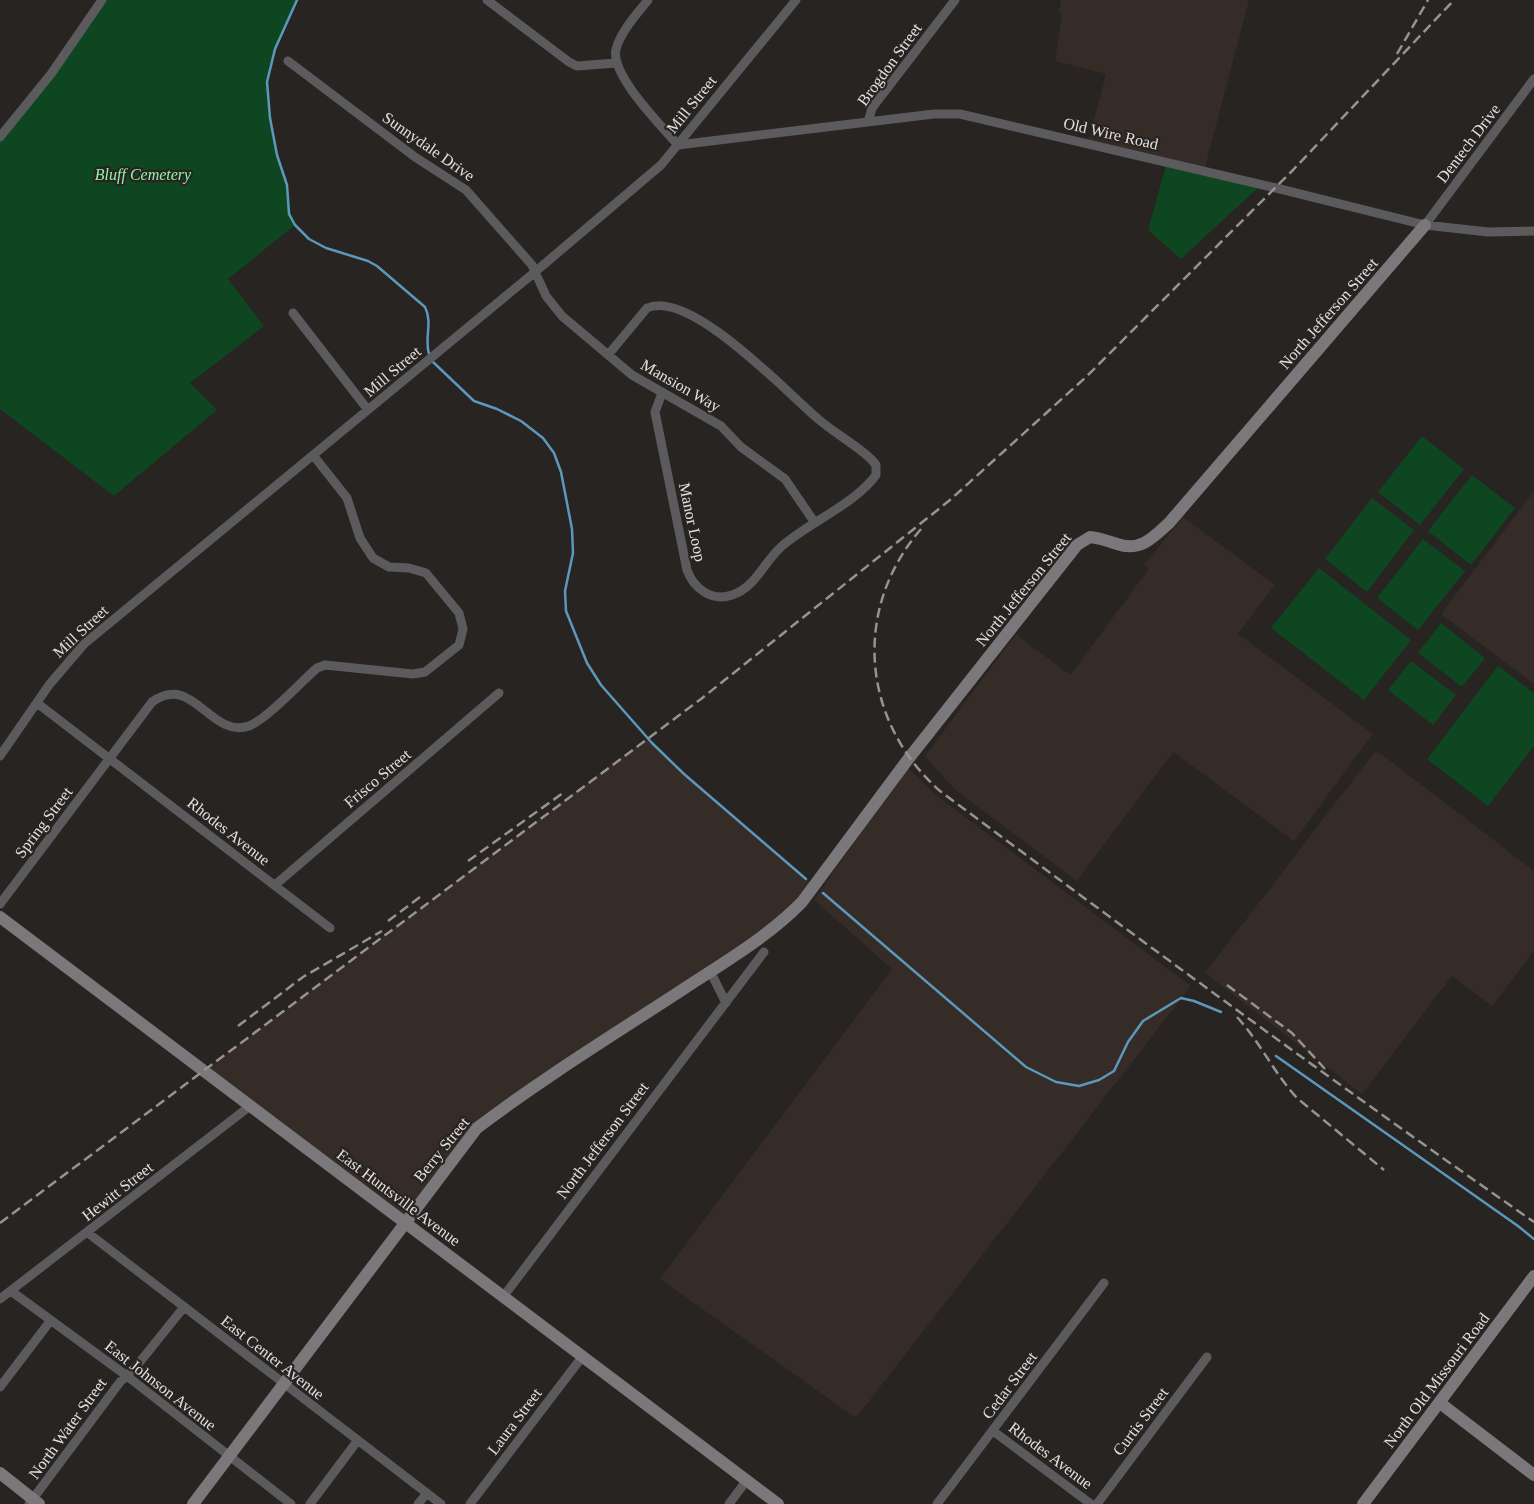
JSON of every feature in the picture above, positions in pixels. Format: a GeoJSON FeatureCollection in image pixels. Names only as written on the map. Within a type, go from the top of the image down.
{"type":"FeatureCollection","features":[{"type":"Feature","properties":{"kind":"street"},"geometry":{"type":"LineString","coordinates":[[0,137],[51,74],[102,0]]}},
{"type":"Feature","properties":{"kind":"street"},"geometry":{"type":"LineString","coordinates":[[487,0],[569,62],[577,66],[616,63]]}},
{"type":"Feature","properties":{"kind":"street"},"geometry":{"type":"LineString","coordinates":[[648,0],[623,35],[616,49],[616,63],[622,76],[678,145]]}},
{"type":"Feature","properties":{"kind":"street","name":"Mill Street"},"geometry":{"type":"LineString","coordinates":[[0,756],[49,685],[84,644],[535,272],[661,165],[796,0]]}},
{"type":"Feature","properties":{"kind":"street","name":"Brogdon Street"},"geometry":{"type":"LineString","coordinates":[[868,122],[872,108],[955,0]]}},
{"type":"Feature","properties":{"kind":"street","name":"Sunnydale Drive"},"geometry":{"type":"LineString","coordinates":[[288,61],[415,157],[466,190],[532,265],[535,272]]}},
{"type":"Feature","properties":{"kind":"street","name":"Dentech Drive"},"geometry":{"type":"LineString","coordinates":[[1425,225],[1534,79]]}},
{"type":"Feature","properties":{"kind":"street","name":"Old Wire Road"},"geometry":{"type":"LineString","coordinates":[[678,145],[934,114],[960,114],[1425,225],[1488,232],[1534,231]]}},
{"type":"Feature","properties":{"kind":"street","name":"North Jefferson Street"},"geometry":{"type":"LineString","coordinates":[[819,881],[909,758],[1077,545],[1090,537],[1132,547],[1142,546],[1151,540],[1169,523],[1425,225]]}},
{"type":"Feature","properties":{"kind":"street","name":"Mansion Way"},"geometry":{"type":"LineString","coordinates":[[535,272],[554,307],[632,375],[721,426],[740,447],[776,471],[792,488],[814,523]]}},
{"type":"Feature","properties":{"kind":"street","name":"Manor Loop"},"geometry":{"type":"LineString","coordinates":[[608,355],[640,314],[656,304],[681,311],[720,333],[755,359],[818,419],[871,459],[877,471],[872,480],[859,492],[780,547],[746,588],[738,593],[720,597],[703,592],[696,586],[688,570],[656,422],[655,412],[662,393]]}},
{"type":"Feature","properties":{"kind":"street"},"geometry":{"type":"LineString","coordinates":[[293,313],[368,410]]}},
{"type":"Feature","properties":{"kind":"street"},"geometry":{"type":"LineString","coordinates":[[111,758],[152,702],[160,696],[169,693],[179,694],[188,698],[222,724],[241,727],[258,720],[317,668],[325,665],[413,674],[425,672],[459,645],[463,629],[459,613],[426,573],[409,568],[389,566],[373,558],[360,538],[347,498],[313,455]]}},
{"type":"Feature","properties":{"kind":"street","name":"Frisco Street"},"geometry":{"type":"LineString","coordinates":[[275,885],[499,693]]}},
{"type":"Feature","properties":{"kind":"street","name":"Rhodes Avenue"},"geometry":{"type":"LineString","coordinates":[[37,703],[330,928]]}},
{"type":"Feature","properties":{"kind":"street","name":"Spring Street"},"geometry":{"type":"LineString","coordinates":[[0,904],[111,758]]}},
{"type":"Feature","properties":{"kind":"street","name":"Berry Street"},"geometry":{"type":"LineString","coordinates":[[193,1504],[404,1222],[477,1128],[514,1100],[786,919],[819,881]]}},
{"type":"Feature","properties":{"kind":"street","name":"East Huntsville Avenue"},"geometry":{"type":"LineString","coordinates":[[0,918],[778,1504]]}},
{"type":"Feature","properties":{"kind":"street","name":"North Jefferson Street"},"geometry":{"type":"LineString","coordinates":[[503,1297],[764,952]]}},
{"type":"Feature","properties":{"kind":"street"},"geometry":{"type":"LineString","coordinates":[[710,971],[726,1003]]}},
{"type":"Feature","properties":{"kind":"street","name":"Hewitt Street"},"geometry":{"type":"LineString","coordinates":[[0,1299],[88,1233],[250,1106]]}},
{"type":"Feature","properties":{"kind":"street","name":"East Center Avenue"},"geometry":{"type":"LineString","coordinates":[[88,1233],[442,1504]]}},
{"type":"Feature","properties":{"kind":"street","name":"North Old Missouri Road"},"geometry":{"type":"LineString","coordinates":[[1363,1504],[1534,1276]]}},
{"type":"Feature","properties":{"kind":"street","name":"Cedar Street"},"geometry":{"type":"LineString","coordinates":[[937,1504],[1104,1283]]}},
{"type":"Feature","properties":{"kind":"street","name":"East Johnson Avenue"},"geometry":{"type":"LineString","coordinates":[[11,1291],[127,1376],[292,1504]]}},
{"type":"Feature","properties":{"kind":"street","name":"North Water Street"},"geometry":{"type":"LineString","coordinates":[[34,1502],[120,1382],[135,1368],[184,1307]]}},
{"type":"Feature","properties":{"kind":"street"},"geometry":{"type":"LineString","coordinates":[[1,1384],[51,1320]]}},
{"type":"Feature","properties":{"kind":"street","name":"Laura Street"},"geometry":{"type":"LineString","coordinates":[[470,1504],[582,1357]]}},
{"type":"Feature","properties":{"kind":"street","name":"Curtis Street"},"geometry":{"type":"LineString","coordinates":[[1097,1504],[1207,1357]]}},
{"type":"Feature","properties":{"kind":"street"},"geometry":{"type":"LineString","coordinates":[[1440,1403],[1534,1475]]}},
{"type":"Feature","properties":{"kind":"street","name":"Rhodes Avenue"},"geometry":{"type":"LineString","coordinates":[[993,1431],[1091,1504]]}},
{"type":"Feature","properties":{"kind":"street"},"geometry":{"type":"LineString","coordinates":[[310,1504],[358,1440]]}},
{"type":"Feature","properties":{"kind":"street"},"geometry":{"type":"LineString","coordinates":[[0,1473],[34,1502]]}},
{"type":"Feature","properties":{"kind":"street"},"geometry":{"type":"LineString","coordinates":[[729,1504],[746,1480]]}},
{"type":"Feature","properties":{"kind":"street"},"geometry":{"type":"LineString","coordinates":[[418,1504],[427,1493]]}},
{"type":"Feature","properties":{"kind":"shaded area"},"geometry":{"type":"Polygon","coordinates":[[[1061,0],[1249,0],[1204,171],[1088,143],[1106,74],[1055,61],[1062,15],[1059,12],[1061,0]]]}},
{"type":"Feature","properties":{"kind":"shaded area"},"geometry":{"type":"Polygon","coordinates":[[[1534,491],[1534,684],[1441,614],[1534,491]]]}},
{"type":"Feature","properties":{"kind":"shaded area"},"geometry":{"type":"Polygon","coordinates":[[[1183,517],[1275,585],[1238,634],[1373,734],[1294,841],[1173,752],[1077,881],[955,790],[925,756],[1016,634],[1070,675],[1149,569],[1144,565],[1183,517]]]}},
{"type":"Feature","properties":{"kind":"shaded area"},"geometry":{"type":"Polygon","coordinates":[[[647,738],[684,774],[815,886],[802,902],[477,1128],[404,1221],[204,1071],[647,738]]]}},
{"type":"Feature","properties":{"kind":"shaded area"},"geometry":{"type":"Polygon","coordinates":[[[1376,750],[1534,871],[1534,951],[1492,1006],[1452,976],[1362,1094],[1205,973],[1376,750]]]}},
{"type":"Feature","properties":{"kind":"shaded area"},"geometry":{"type":"Polygon","coordinates":[[[907,767],[937,796],[1191,986],[856,1418],[660,1279],[892,969],[814,900],[907,767]]]}},
{"type":"Feature","properties":{"kind":"green space","name":"Bluff Cemetery"},"geometry":{"type":"Polygon","coordinates":[[[102,0],[297,0],[275,49],[267,82],[267,99],[272,132],[288,187],[291,214],[295,225],[228,279],[264,326],[190,383],[217,410],[114,496],[0,409],[0,137],[102,0]]]}},
{"type":"Feature","properties":{"kind":"green space"},"geometry":{"type":"Polygon","coordinates":[[[1167,162],[1262,184],[1181,259],[1148,230],[1167,162]]]}},
{"type":"Feature","properties":{"kind":"green space"},"geometry":{"type":"Polygon","coordinates":[[[1422,436],[1464,469],[1420,525],[1378,492],[1422,436]]]}},
{"type":"Feature","properties":{"kind":"green space"},"geometry":{"type":"Polygon","coordinates":[[[1472,475],[1515,508],[1471,565],[1428,531],[1472,475]]]}},
{"type":"Feature","properties":{"kind":"green space"},"geometry":{"type":"Polygon","coordinates":[[[1372,498],[1414,530],[1367,592],[1325,559],[1372,498]]]}},
{"type":"Feature","properties":{"kind":"green space"},"geometry":{"type":"Polygon","coordinates":[[[1423,539],[1465,571],[1418,630],[1377,598],[1423,539]]]}},
{"type":"Feature","properties":{"kind":"green space"},"geometry":{"type":"Polygon","coordinates":[[[1319,568],[1411,640],[1364,700],[1271,628],[1319,568]]]}},
{"type":"Feature","properties":{"kind":"green space"},"geometry":{"type":"Polygon","coordinates":[[[1441,623],[1485,658],[1462,687],[1418,653],[1441,623]]]}},
{"type":"Feature","properties":{"kind":"green space"},"geometry":{"type":"Polygon","coordinates":[[[1411,661],[1456,695],[1433,725],[1388,690],[1411,661]]]}},
{"type":"Feature","properties":{"kind":"green space"},"geometry":{"type":"Polygon","coordinates":[[[1498,666],[1534,693],[1534,746],[1488,806],[1427,759],[1498,666]]]}},
{"type":"Feature","properties":{"kind":"waterway"},"geometry":{"type":"LineString","coordinates":[[297,0],[275,49],[267,82],[270,118],[277,155],[287,185],[289,214],[295,225],[309,239],[326,248],[368,261],[377,266],[425,307],[428,319],[427,342],[429,354]]}},
{"type":"Feature","properties":{"kind":"waterway"},"geometry":{"type":"LineString","coordinates":[[433,362],[474,401],[497,409],[521,421],[543,438],[554,453],[561,472],[572,529],[573,553],[565,591],[566,611],[587,663],[601,685],[652,743],[684,774],[806,879]]}},
{"type":"Feature","properties":{"kind":"waterway"},"geometry":{"type":"LineString","coordinates":[[823,893],[1026,1067],[1056,1082],[1079,1086],[1099,1080],[1114,1071],[1128,1042],[1143,1021],[1181,998],[1221,1012]]}},
{"type":"Feature","properties":{"kind":"waterway"},"geometry":{"type":"LineString","coordinates":[[1276,1056],[1534,1239]]}},
{"type":"Feature","properties":{"kind":"railway"},"geometry":{"type":"LineString","coordinates":[[1397,54],[1428,0]]}},
{"type":"Feature","properties":{"kind":"railway"},"geometry":{"type":"LineString","coordinates":[[0,1223],[701,699],[950,500],[1086,377],[1293,170],[1454,0]]}},
{"type":"Feature","properties":{"kind":"railway"},"geometry":{"type":"LineString","coordinates":[[921,529],[899,560],[884,594],[876,629],[875,664],[881,698],[894,732],[914,763],[940,791],[1087,900],[1309,1063],[1534,1222]]}},
{"type":"Feature","properties":{"kind":"railway"},"geometry":{"type":"LineString","coordinates":[[468,861],[563,793]]}},
{"type":"Feature","properties":{"kind":"railway"},"geometry":{"type":"LineString","coordinates":[[388,921],[424,894]]}},
{"type":"Feature","properties":{"kind":"railway"},"geometry":{"type":"LineString","coordinates":[[238,1026],[303,977],[382,931]]}},
{"type":"Feature","properties":{"kind":"railway"},"geometry":{"type":"LineString","coordinates":[[1227,985],[1292,1033],[1325,1069]]}},
{"type":"Feature","properties":{"kind":"railway"},"geometry":{"type":"LineString","coordinates":[[1237,1017],[1297,1098],[1384,1170]]}}]}
